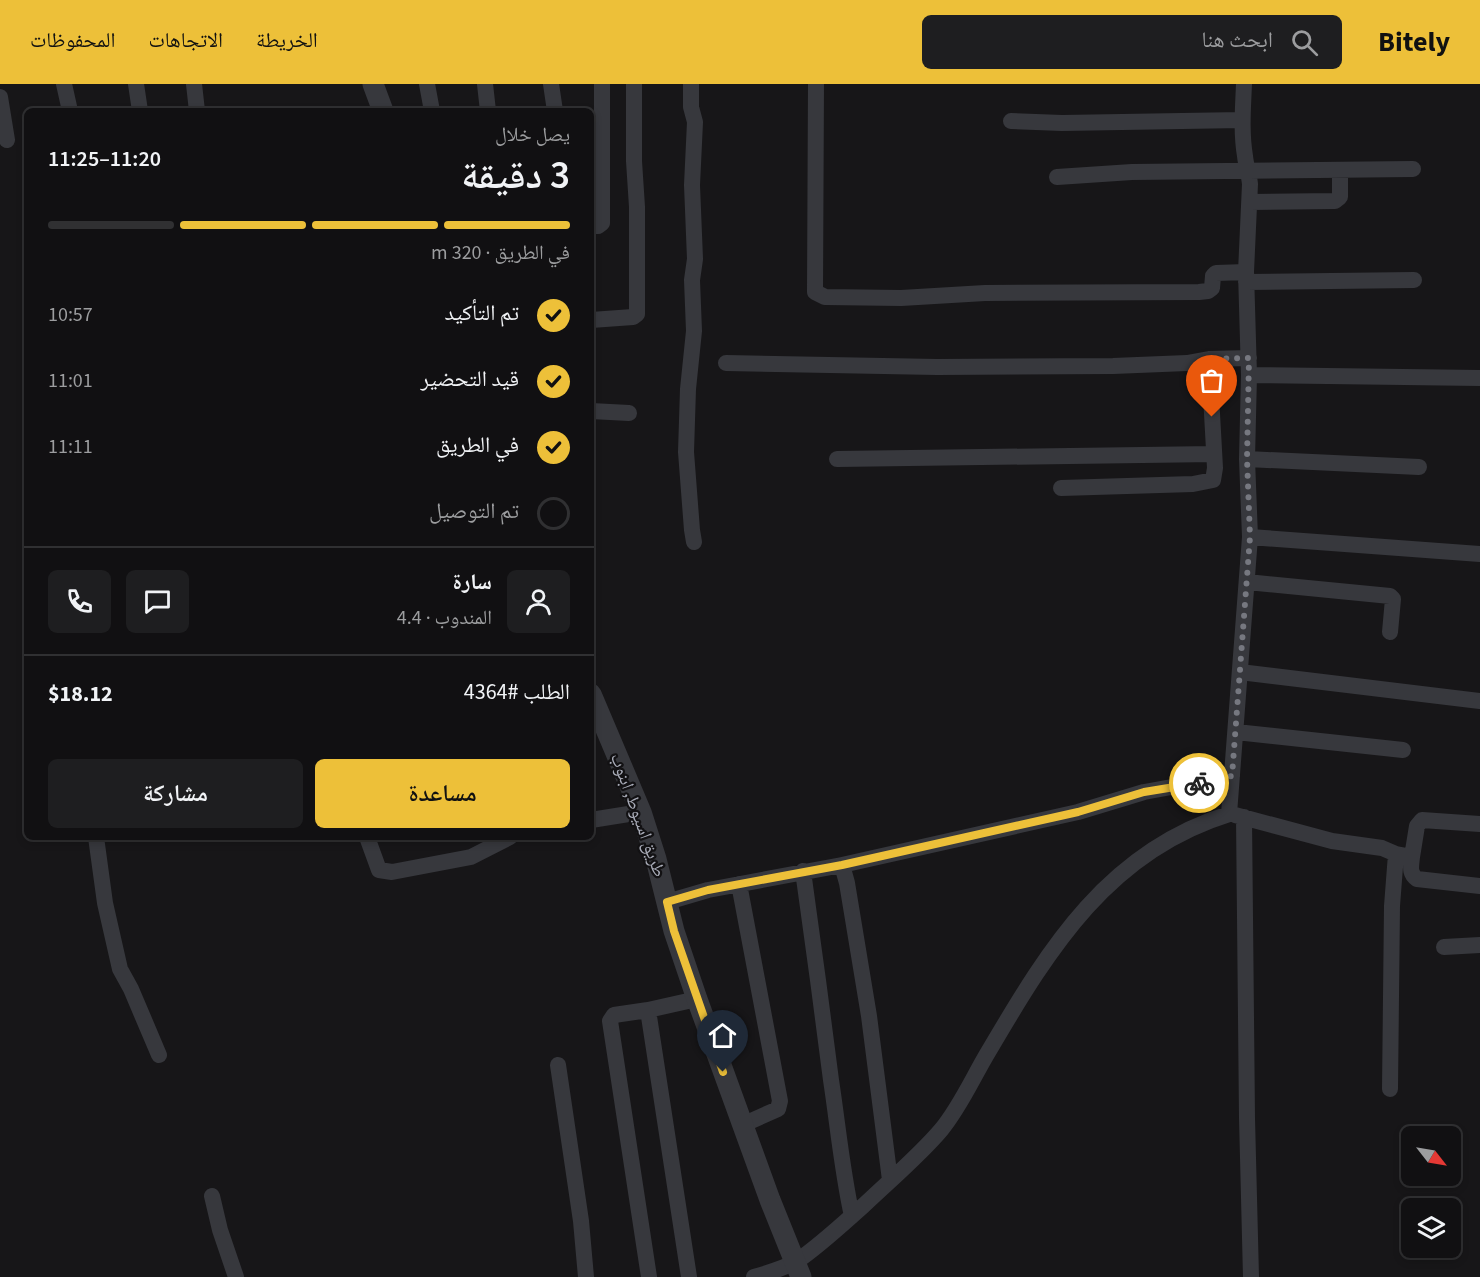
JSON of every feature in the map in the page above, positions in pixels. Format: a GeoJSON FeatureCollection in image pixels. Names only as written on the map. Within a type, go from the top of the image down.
{"type":"FeatureCollection","features":[{"type":"Feature","properties":{"kind":"street"},"geometry":{"type":"LineString","coordinates":[[64,84],[69,108]]}},
{"type":"Feature","properties":{"kind":"street"},"geometry":{"type":"LineString","coordinates":[[136,84],[140,108]]}},
{"type":"Feature","properties":{"kind":"street"},"geometry":{"type":"LineString","coordinates":[[194,84],[197,108]]}},
{"type":"Feature","properties":{"kind":"street"},"geometry":{"type":"LineString","coordinates":[[373,84],[382,108]]}},
{"type":"Feature","properties":{"kind":"street"},"geometry":{"type":"LineString","coordinates":[[427,84],[431,108]]}},
{"type":"Feature","properties":{"kind":"street"},"geometry":{"type":"LineString","coordinates":[[486,84],[488,108]]}},
{"type":"Feature","properties":{"kind":"street"},"geometry":{"type":"LineString","coordinates":[[551,84],[555,108]]}},
{"type":"Feature","properties":{"kind":"street"},"geometry":{"type":"LineString","coordinates":[[594,226],[602,223],[602,84]]}},
{"type":"Feature","properties":{"kind":"street"},"geometry":{"type":"LineString","coordinates":[[594,320],[633,317],[637,314],[634,84]]}},
{"type":"Feature","properties":{"kind":"street"},"geometry":{"type":"LineString","coordinates":[[691,84],[691,107],[695,122],[692,185],[695,259],[692,280],[693,338],[688,389],[686,452],[694,542]]}},
{"type":"Feature","properties":{"kind":"street"},"geometry":{"type":"LineString","coordinates":[[816,84],[815,292],[820,295],[843,298],[901,298],[985,293],[1199,292],[1212,288],[1216,273],[1246,277],[1414,280]]}},
{"type":"Feature","properties":{"kind":"street"},"geometry":{"type":"LineString","coordinates":[[1244,84],[1242,120],[1245,157],[1249,170],[1250,202],[1246,277],[1250,537],[1232,776],[1236,816],[1251,1277]]}},
{"type":"Feature","properties":{"kind":"street"},"geometry":{"type":"LineString","coordinates":[[0,97],[7,140]]}},
{"type":"Feature","properties":{"kind":"street"},"geometry":{"type":"LineString","coordinates":[[1011,121],[1074,123],[1242,120]]}},
{"type":"Feature","properties":{"kind":"street"},"geometry":{"type":"LineString","coordinates":[[1057,177],[1132,172],[1413,170]]}},
{"type":"Feature","properties":{"kind":"street"},"geometry":{"type":"LineString","coordinates":[[1250,202],[1335,201],[1340,197],[1340,171]]}},
{"type":"Feature","properties":{"kind":"street"},"geometry":{"type":"LineString","coordinates":[[1061,488],[1209,482],[1215,478],[1209,359]]}},
{"type":"Feature","properties":{"kind":"street"},"geometry":{"type":"LineString","coordinates":[[726,363],[938,367],[1123,365],[1187,363],[1209,359],[1249,367],[1480,378]]}},
{"type":"Feature","properties":{"kind":"street"},"geometry":{"type":"LineString","coordinates":[[594,411],[629,413]]}},
{"type":"Feature","properties":{"kind":"street"},"geometry":{"type":"LineString","coordinates":[[837,459],[1214,454]]}},
{"type":"Feature","properties":{"kind":"street"},"geometry":{"type":"LineString","coordinates":[[1247,459],[1419,467]]}},
{"type":"Feature","properties":{"kind":"street"},"geometry":{"type":"LineString","coordinates":[[1250,537],[1480,554]]}},
{"type":"Feature","properties":{"kind":"street"},"geometry":{"type":"LineString","coordinates":[[1247,582],[1390,596],[1393,599],[1390,632]]}},
{"type":"Feature","properties":{"kind":"street"},"geometry":{"type":"LineString","coordinates":[[1240,672],[1480,701]]}},
{"type":"Feature","properties":{"kind":"street","name":"طريق اسيوط, ابنوب"},"geometry":{"type":"LineString","coordinates":[[594,701],[640,812],[674,931],[697,999],[770,1200],[799,1269]]}},
{"type":"Feature","properties":{"kind":"street"},"geometry":{"type":"LineString","coordinates":[[1236,732],[1403,750]]}},
{"type":"Feature","properties":{"kind":"street"},"geometry":{"type":"LineString","coordinates":[[667,902],[739,884],[842,865],[1078,812],[1144,792],[1232,776]]}},
{"type":"Feature","properties":{"kind":"street"},"geometry":{"type":"LineString","coordinates":[[594,820],[640,812]]}},
{"type":"Feature","properties":{"kind":"street"},"geometry":{"type":"LineString","coordinates":[[754,1277],[799,1269],[941,1131],[1021,996],[1060,939],[1087,906],[1125,870],[1150,850],[1181,832],[1236,816],[1332,841],[1382,848],[1404,856],[1413,876],[1417,879],[1480,886]]}},
{"type":"Feature","properties":{"kind":"street"},"geometry":{"type":"LineString","coordinates":[[1390,1089],[1392,906],[1404,856],[1422,820],[1480,824]]}},
{"type":"Feature","properties":{"kind":"street"},"geometry":{"type":"LineString","coordinates":[[96,840],[105,903],[120,969],[159,1055]]}},
{"type":"Feature","properties":{"kind":"street"},"geometry":{"type":"LineString","coordinates":[[368,840],[379,870],[392,872],[471,857],[504,840]]}},
{"type":"Feature","properties":{"kind":"street"},"geometry":{"type":"LineString","coordinates":[[842,865],[847,883],[868,1016],[890,1180]]}},
{"type":"Feature","properties":{"kind":"street"},"geometry":{"type":"LineString","coordinates":[[803,871],[820,985],[823,1028],[844,1181],[852,1216]]}},
{"type":"Feature","properties":{"kind":"street"},"geometry":{"type":"LineString","coordinates":[[739,884],[780,1101],[778,1109],[742,1125]]}},
{"type":"Feature","properties":{"kind":"street"},"geometry":{"type":"LineString","coordinates":[[1444,947],[1480,945]]}},
{"type":"Feature","properties":{"kind":"street"},"geometry":{"type":"LineString","coordinates":[[649,1277],[610,1021],[614,1015],[697,999]]}},
{"type":"Feature","properties":{"kind":"street"},"geometry":{"type":"LineString","coordinates":[[648,1010],[689,1277]]}},
{"type":"Feature","properties":{"kind":"street"},"geometry":{"type":"LineString","coordinates":[[558,1065],[581,1221],[586,1277]]}},
{"type":"Feature","properties":{"kind":"street"},"geometry":{"type":"LineString","coordinates":[[212,1196],[220,1230],[236,1277]]}},
{"type":"Feature","properties":{"kind":"way so far"},"geometry":{"type":"LineString","coordinates":[[1199,783],[1232,776],[1250,537],[1247,459],[1249,358],[1209,359],[1212,417]]}},
{"type":"Feature","properties":{"kind":"route"},"geometry":{"type":"LineString","coordinates":[[723,1072],[674,931],[667,902],[708,890],[842,865],[1078,812],[1144,792],[1199,783]]}}]}
